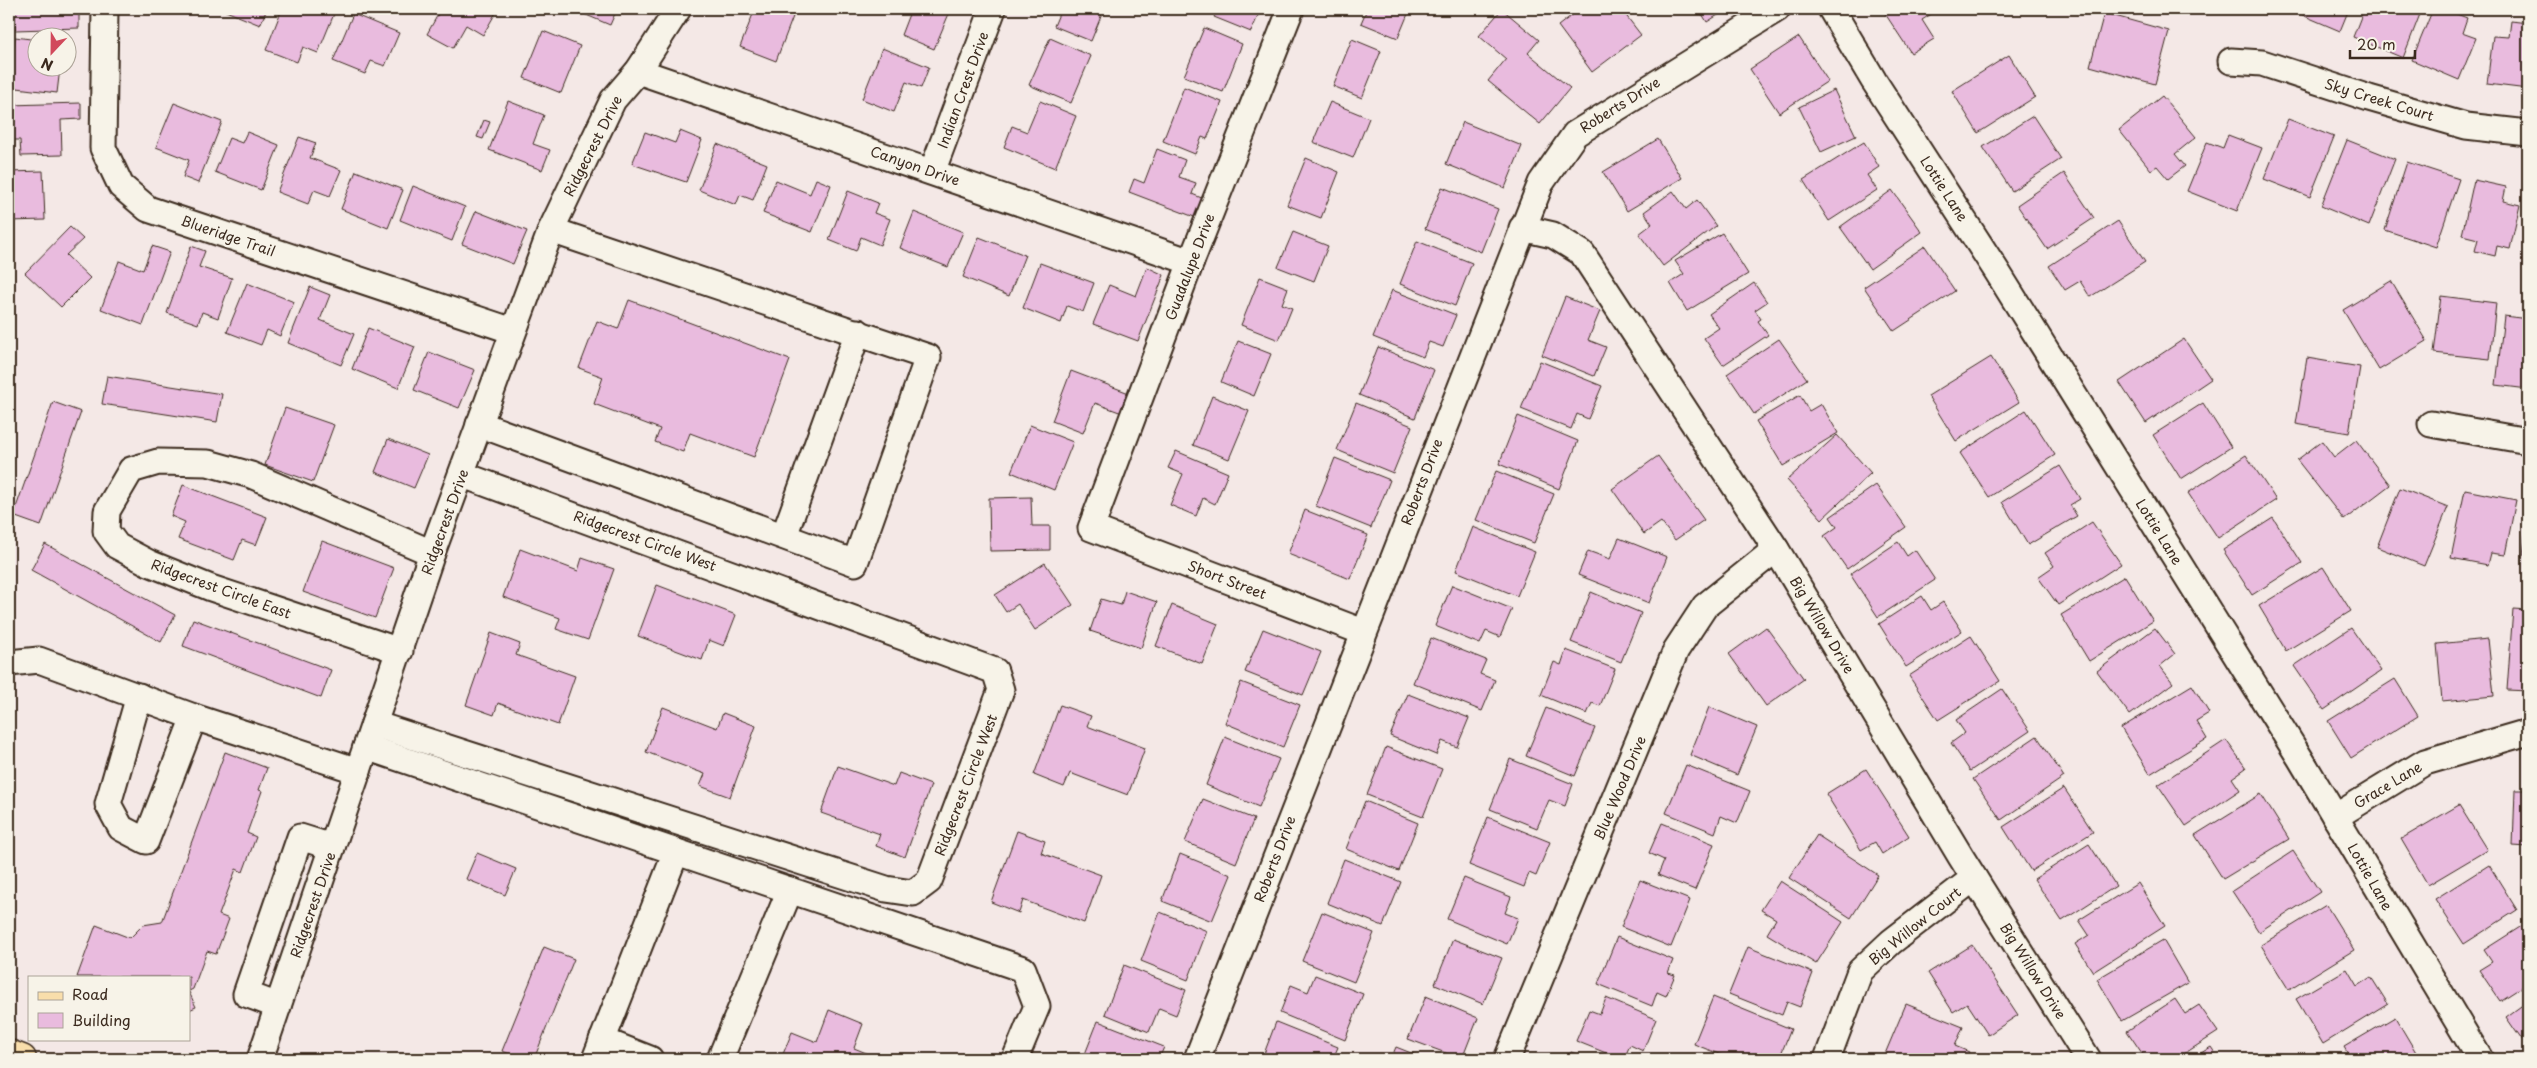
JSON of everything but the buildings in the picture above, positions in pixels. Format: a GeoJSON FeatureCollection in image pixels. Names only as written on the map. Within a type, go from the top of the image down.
{"type":"FeatureCollection","features":[{"type":"Feature","properties":{"kind":"main road"},"geometry":{"type":"LineString","coordinates":[[9,1054],[22,1059]]}},
{"type":"Feature","properties":{"kind":"street","name":"Blueridge Trail"},"geometry":{"type":"LineString","coordinates":[[105,9],[103,148],[121,186],[148,209],[513,332]]}},
{"type":"Feature","properties":{"kind":"street","name":"Ridgecrest Drive"},"geometry":{"type":"LineString","coordinates":[[260,1059],[432,553],[463,475],[479,424],[551,230],[613,100],[638,71],[678,9]]}},
{"type":"Feature","properties":{"kind":"street","name":"Indian Crest Drive"},"geometry":{"type":"LineString","coordinates":[[932,172],[993,9]]}},
{"type":"Feature","properties":{"kind":"street","name":"Guadalupe Drive"},"geometry":{"type":"LineString","coordinates":[[1091,528],[1191,262],[1291,9]]}},
{"type":"Feature","properties":{"kind":"street","name":"Roberts Drive"},"geometry":{"type":"LineString","coordinates":[[1197,1059],[1541,182],[1575,134],[1777,9]]}},
{"type":"Feature","properties":{"kind":"street","name":"Lottie Lane"},"geometry":{"type":"LineString","coordinates":[[1831,9],[1874,81],[2004,282],[2200,596],[2480,1059]]}},
{"type":"Feature","properties":{"kind":"street","name":"Sky Creek Court"},"geometry":{"type":"LineString","coordinates":[[2231,60],[2262,63],[2369,98],[2466,126],[2528,133]]}},
{"type":"Feature","properties":{"kind":"street","name":"Canyon Drive"},"geometry":{"type":"LineString","coordinates":[[638,71],[1191,262]]}},
{"type":"Feature","properties":{"kind":"street","name":"Big Willow Drive"},"geometry":{"type":"LineString","coordinates":[[1522,228],[1552,235],[1582,253],[1776,549],[1974,878],[2088,1059]]}},
{"type":"Feature","properties":{"kind":"street"},"geometry":{"type":"LineString","coordinates":[[479,424],[855,563],[928,357],[551,230]]}},
{"type":"Feature","properties":{"kind":"street"},"geometry":{"type":"LineString","coordinates":[[784,536],[858,332]]}},
{"type":"Feature","properties":{"kind":"street"},"geometry":{"type":"LineString","coordinates":[[2431,424],[2528,441]]}},
{"type":"Feature","properties":{"kind":"street","name":"Ridgecrest Circle East"},"geometry":{"type":"LineString","coordinates":[[400,650],[211,588],[149,564],[118,546],[106,531],[107,511],[131,470],[158,462],[208,463],[252,476],[432,553]]}},
{"type":"Feature","properties":{"kind":"street","name":"Ridgecrest Circle West"},"geometry":{"type":"LineString","coordinates":[[370,735],[877,886],[913,893],[929,881],[1002,690],[995,671],[463,475]]}},
{"type":"Feature","properties":{"kind":"street","name":"Short Street"},"geometry":{"type":"LineString","coordinates":[[1091,528],[1363,632]]}},
{"type":"Feature","properties":{"kind":"street","name":"Blue Wood Drive"},"geometry":{"type":"LineString","coordinates":[[1507,1059],[1676,650],[1705,606],[1776,549]]}},
{"type":"Feature","properties":{"kind":"street"},"geometry":{"type":"LineString","coordinates":[[9,663],[39,660],[194,717],[358,771]]}},
{"type":"Feature","properties":{"kind":"street"},"geometry":{"type":"LineString","coordinates":[[139,696],[108,804],[121,828],[146,841],[194,717]]}},
{"type":"Feature","properties":{"kind":"street","name":"Grace Lane"},"geometry":{"type":"LineString","coordinates":[[2335,817],[2424,762],[2528,732]]}},
{"type":"Feature","properties":{"kind":"street"},"geometry":{"type":"LineString","coordinates":[[370,735],[676,852],[1023,970],[1037,1006],[1015,1059]]}},
{"type":"Feature","properties":{"kind":"street"},"geometry":{"type":"LineString","coordinates":[[278,1006],[246,994],[300,837],[332,846]]}},
{"type":"Feature","properties":{"kind":"street"},"geometry":{"type":"LineString","coordinates":[[650,1059],[598,1049],[676,852]]}},
{"type":"Feature","properties":{"kind":"street","name":"Big Willow Court"},"geometry":{"type":"LineString","coordinates":[[1827,1059],[1860,971],[1891,942],[1974,878]]}},
{"type":"Feature","properties":{"kind":"street"},"geometry":{"type":"LineString","coordinates":[[720,1059],[790,890]]}}]}
